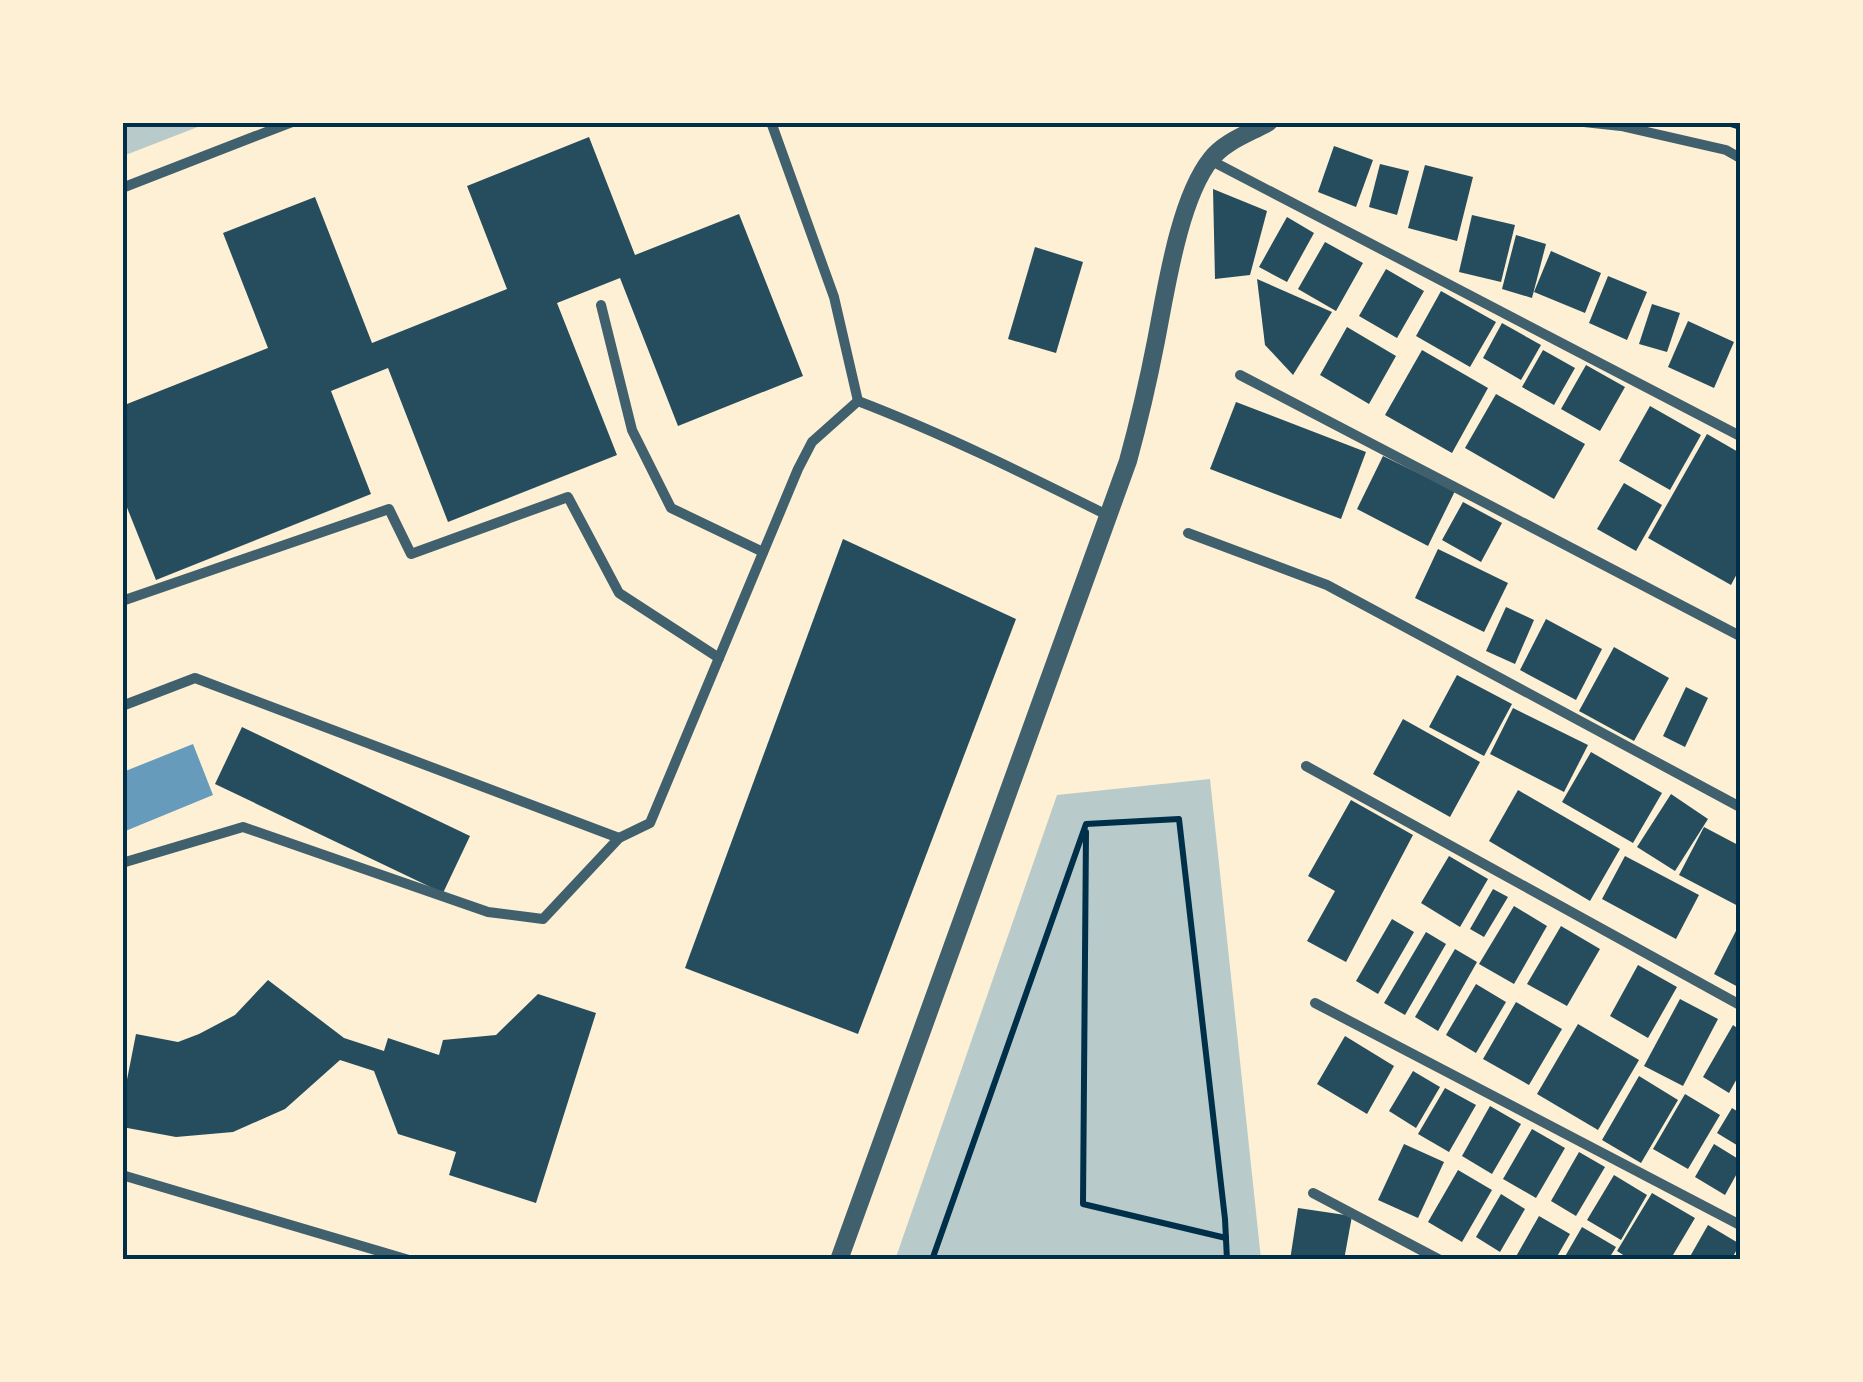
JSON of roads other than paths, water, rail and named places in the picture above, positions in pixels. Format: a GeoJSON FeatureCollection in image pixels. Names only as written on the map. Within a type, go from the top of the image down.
{"type":"FeatureCollection","features":[{"type":"Feature","properties":{"kind":"street"},"geometry":{"type":"LineString","coordinates":[[122,188],[292,122]]}},
{"type":"Feature","properties":{"kind":"street"},"geometry":{"type":"LineString","coordinates":[[771,122],[834,298],[858,401]]}},
{"type":"Feature","properties":{"kind":"street"},"geometry":{"type":"LineString","coordinates":[[839,1260],[1108,516],[1142,411],[1168,278],[1196,184],[1222,148],[1269,122]]}},
{"type":"Feature","properties":{"kind":"street"},"geometry":{"type":"LineString","coordinates":[[1584,122],[1726,150],[1740,158]]}},
{"type":"Feature","properties":{"kind":"street"},"geometry":{"type":"LineString","coordinates":[[1210,160],[1740,436]]}},
{"type":"Feature","properties":{"kind":"street"},"geometry":{"type":"LineString","coordinates":[[601,305],[632,430],[671,508],[763,552]]}},
{"type":"Feature","properties":{"kind":"street"},"geometry":{"type":"LineString","coordinates":[[1240,375],[1740,636]]}},
{"type":"Feature","properties":{"kind":"street"},"geometry":{"type":"LineString","coordinates":[[858,401],[1108,516]]}},
{"type":"Feature","properties":{"kind":"street"},"geometry":{"type":"LineString","coordinates":[[122,863],[243,827],[488,912],[544,919],[619,838],[650,823],[798,469],[812,442],[858,401]]}},
{"type":"Feature","properties":{"kind":"street"},"geometry":{"type":"LineString","coordinates":[[122,601],[390,510],[412,554],[568,498],[619,593],[719,658]]}},
{"type":"Feature","properties":{"kind":"street"},"geometry":{"type":"LineString","coordinates":[[1188,533],[1327,586],[1740,807]]}},
{"type":"Feature","properties":{"kind":"street"},"geometry":{"type":"LineString","coordinates":[[122,706],[196,678],[619,838]]}},
{"type":"Feature","properties":{"kind":"street"},"geometry":{"type":"LineString","coordinates":[[1306,766],[1740,1005]]}},
{"type":"Feature","properties":{"kind":"street"},"geometry":{"type":"LineString","coordinates":[[1315,1003],[1740,1224]]}},
{"type":"Feature","properties":{"kind":"street"},"geometry":{"type":"LineString","coordinates":[[122,1175],[409,1260]]}},
{"type":"Feature","properties":{"kind":"street"},"geometry":{"type":"LineString","coordinates":[[1313,1193],[1440,1260]]}},
{"type":"Feature","properties":{"kind":"water"},"geometry":{"type":"Polygon","coordinates":[[[193,744],[213,795],[123,832],[123,772],[193,744]]]}}]}
